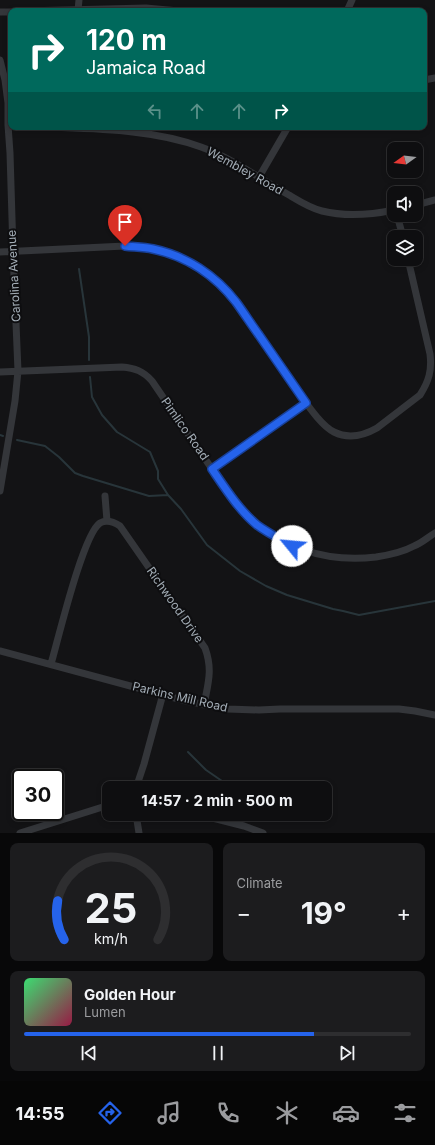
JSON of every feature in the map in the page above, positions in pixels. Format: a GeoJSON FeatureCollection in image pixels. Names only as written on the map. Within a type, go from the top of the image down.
{"type":"FeatureCollection","features":[{"type":"Feature","properties":{"kind":"street","name":"Carolina Avenue"},"geometry":{"type":"LineString","coordinates":[[0,60],[7,90],[6,125],[10,153],[18,371],[15,401],[0,492]]}},
{"type":"Feature","properties":{"kind":"street","name":"Wembley Road"},"geometry":{"type":"LineString","coordinates":[[90,130],[158,136],[201,147],[221,156],[302,202],[326,212],[352,215],[387,211]]}},
{"type":"Feature","properties":{"kind":"street"},"geometry":{"type":"LineString","coordinates":[[259,177],[286,130]]}},
{"type":"Feature","properties":{"kind":"street"},"geometry":{"type":"LineString","coordinates":[[423,203],[435,200]]}},
{"type":"Feature","properties":{"kind":"street"},"geometry":{"type":"LineString","coordinates":[[0,252],[125,246],[143,247],[180,257],[194,264],[217,281],[236,302],[306,403],[324,425],[332,431],[342,435],[352,436],[361,436],[377,428],[420,395],[428,378],[431,366],[410,266]]}},
{"type":"Feature","properties":{"kind":"street","name":"Pimlico Road"},"geometry":{"type":"LineString","coordinates":[[0,372],[122,367],[133,368],[140,371],[152,381],[240,507],[257,524],[292,546],[312,553],[336,558],[368,558],[394,554],[414,547],[435,533]]}},
{"type":"Feature","properties":{"kind":"street"},"geometry":{"type":"LineString","coordinates":[[212,469],[306,403]]}},
{"type":"Feature","properties":{"kind":"street"},"geometry":{"type":"LineString","coordinates":[[51,664],[65,610],[83,556],[93,531],[99,524],[107,521],[105,496]]}},
{"type":"Feature","properties":{"kind":"street","name":"Richwood Drive"},"geometry":{"type":"LineString","coordinates":[[107,521],[114,522],[120,526],[205,648],[209,659],[210,669],[204,704]]}},
{"type":"Feature","properties":{"kind":"street","name":"Parkins Mill Road"},"geometry":{"type":"LineString","coordinates":[[0,651],[186,701],[228,709],[399,709],[435,715]]}},
{"type":"Feature","properties":{"kind":"street"},"geometry":{"type":"LineString","coordinates":[[138,781],[163,694]]}},
{"type":"Feature","properties":{"kind":"street"},"geometry":{"type":"LineString","coordinates":[[20,833],[102,807]]}},
{"type":"Feature","properties":{"kind":"street"},"geometry":{"type":"LineString","coordinates":[[137,821],[139,833]]}},
{"type":"Feature","properties":{"kind":"street"},"geometry":{"type":"LineString","coordinates":[[224,821],[263,833]]}},
{"type":"Feature","properties":{"kind":"waterway"},"geometry":{"type":"LineString","coordinates":[[79,269],[89,337],[89,360]]}},
{"type":"Feature","properties":{"kind":"waterway"},"geometry":{"type":"LineString","coordinates":[[90,377],[92,397],[102,415],[117,432],[150,452],[158,471],[158,479],[168,495],[181,509],[207,545],[240,571],[266,586],[287,595],[359,615],[435,601]]}},
{"type":"Feature","properties":{"kind":"waterway"},"geometry":{"type":"LineString","coordinates":[[17,440],[45,446],[75,473],[83,476],[149,496],[168,495]]}},
{"type":"Feature","properties":{"kind":"waterway"},"geometry":{"type":"LineString","coordinates":[[188,752],[206,770],[222,781]]}},
{"type":"Feature","properties":{"kind":"route"},"geometry":{"type":"LineString","coordinates":[[125,246],[154,249],[180,257],[194,264],[217,281],[236,302],[306,403],[212,469],[240,507],[257,524],[292,546]]}}]}
